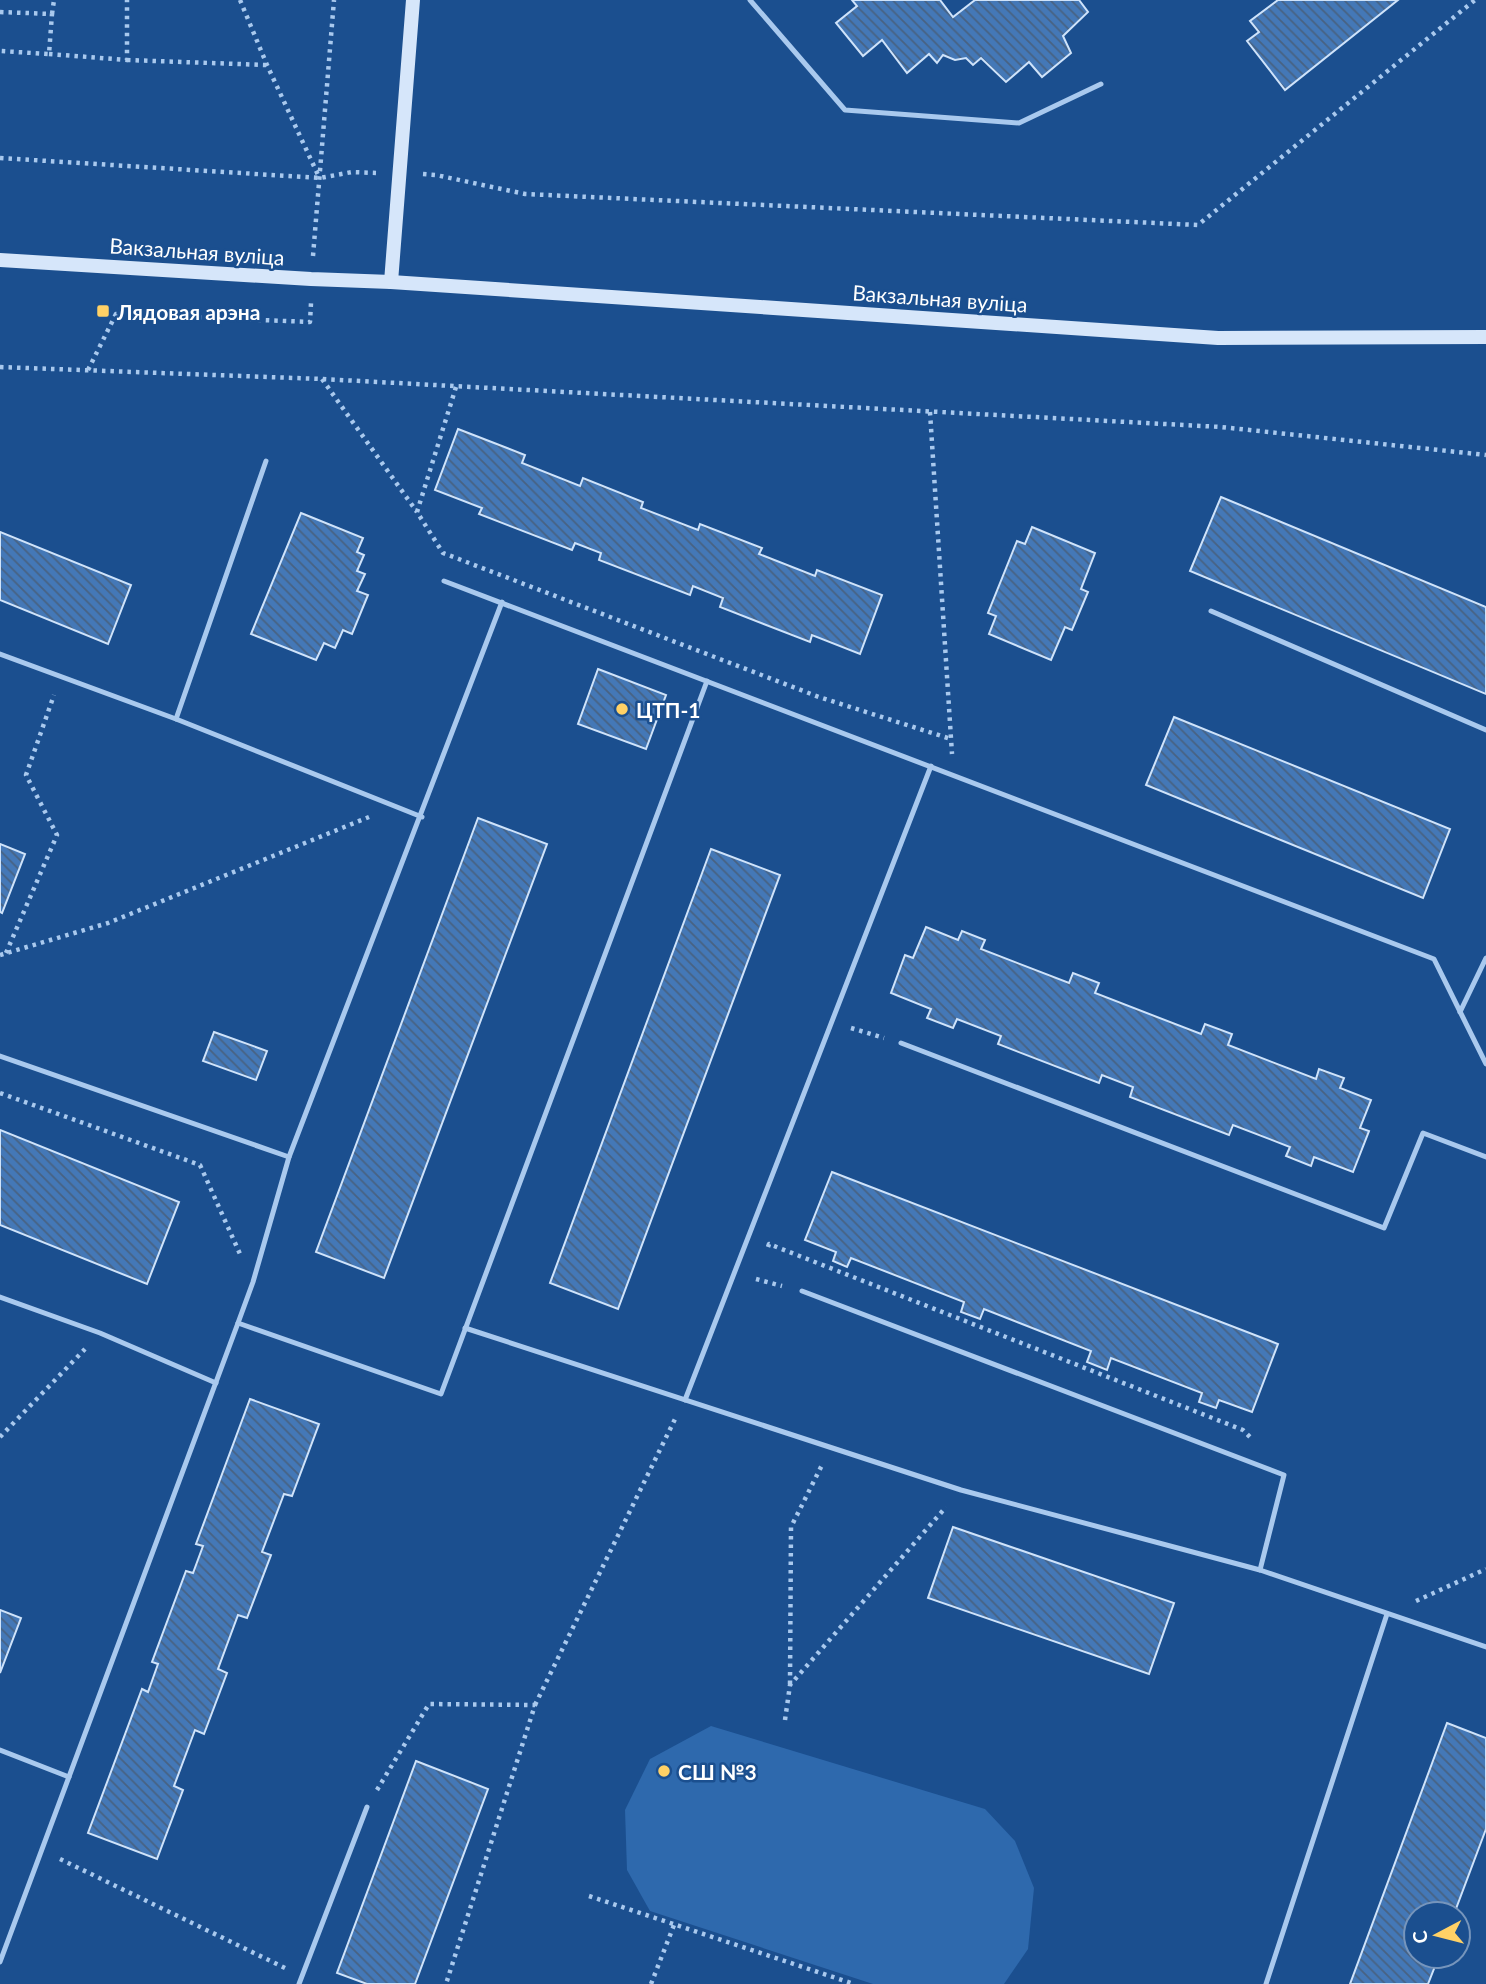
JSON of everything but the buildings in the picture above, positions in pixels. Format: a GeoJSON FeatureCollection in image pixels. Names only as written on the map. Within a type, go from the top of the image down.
{"type":"FeatureCollection","features":[{"type":"Feature","properties":{"kind":"main road"},"geometry":{"type":"LineString","coordinates":[[391,282],[413,0]]}},
{"type":"Feature","properties":{"kind":"main road","name":"Вакзальная вуліца"},"geometry":{"type":"LineString","coordinates":[[0,260],[391,282],[1218,338],[1486,337]]}},
{"type":"Feature","properties":{"kind":"lane"},"geometry":{"type":"LineString","coordinates":[[750,0],[845,110],[1019,123],[1101,84]]}},
{"type":"Feature","properties":{"kind":"lane"},"geometry":{"type":"LineString","coordinates":[[176,719],[267,461]]}},
{"type":"Feature","properties":{"kind":"lane"},"geometry":{"type":"LineString","coordinates":[[444,580],[1434,959],[1486,1064]]}},
{"type":"Feature","properties":{"kind":"lane"},"geometry":{"type":"LineString","coordinates":[[0,1962],[253,1282],[289,1157],[422,817],[502,603]]}},
{"type":"Feature","properties":{"kind":"lane"},"geometry":{"type":"LineString","coordinates":[[1211,611],[1486,730]]}},
{"type":"Feature","properties":{"kind":"lane"},"geometry":{"type":"LineString","coordinates":[[0,654],[176,719],[422,817]]}},
{"type":"Feature","properties":{"kind":"lane"},"geometry":{"type":"LineString","coordinates":[[238,1323],[441,1394],[707,681]]}},
{"type":"Feature","properties":{"kind":"lane"},"geometry":{"type":"LineString","coordinates":[[685,1400],[930,766]]}},
{"type":"Feature","properties":{"kind":"lane"},"geometry":{"type":"LineString","coordinates":[[1461,1012],[1486,958]]}},
{"type":"Feature","properties":{"kind":"lane"},"geometry":{"type":"LineString","coordinates":[[901,1043],[1384,1228],[1423,1133],[1486,1157]]}},
{"type":"Feature","properties":{"kind":"lane"},"geometry":{"type":"LineString","coordinates":[[0,1056],[289,1157]]}},
{"type":"Feature","properties":{"kind":"lane"},"geometry":{"type":"LineString","coordinates":[[802,1291],[1284,1475],[1260,1570]]}},
{"type":"Feature","properties":{"kind":"lane"},"geometry":{"type":"LineString","coordinates":[[0,1297],[100,1334],[216,1383]]}},
{"type":"Feature","properties":{"kind":"lane"},"geometry":{"type":"LineString","coordinates":[[466,1328],[961,1490],[1260,1570],[1486,1647]]}},
{"type":"Feature","properties":{"kind":"lane"},"geometry":{"type":"LineString","coordinates":[[1266,1984],[1387,1614]]}},
{"type":"Feature","properties":{"kind":"lane"},"geometry":{"type":"LineString","coordinates":[[0,1750],[69,1777]]}},
{"type":"Feature","properties":{"kind":"lane"},"geometry":{"type":"LineString","coordinates":[[299,1984],[367,1807]]}},
{"type":"Feature","properties":{"kind":"path"},"geometry":{"type":"LineString","coordinates":[[49,54],[54,0]]}},
{"type":"Feature","properties":{"kind":"path"},"geometry":{"type":"LineString","coordinates":[[127,60],[128,0]]}},
{"type":"Feature","properties":{"kind":"path"},"geometry":{"type":"LineString","coordinates":[[240,0],[320,178]]}},
{"type":"Feature","properties":{"kind":"path"},"geometry":{"type":"LineString","coordinates":[[320,178],[334,0]]}},
{"type":"Feature","properties":{"kind":"path"},"geometry":{"type":"LineString","coordinates":[[0,158],[320,178],[352,172],[436,174],[525,194],[1198,225],[1475,0]]}},
{"type":"Feature","properties":{"kind":"path"},"geometry":{"type":"LineString","coordinates":[[0,12],[52,14]]}},
{"type":"Feature","properties":{"kind":"path"},"geometry":{"type":"LineString","coordinates":[[0,51],[127,60],[267,65]]}},
{"type":"Feature","properties":{"kind":"path"},"geometry":{"type":"LineString","coordinates":[[0,367],[323,379],[1221,427],[1486,455]]}},
{"type":"Feature","properties":{"kind":"path"},"geometry":{"type":"LineString","coordinates":[[323,379],[443,553],[819,697],[951,739]]}},
{"type":"Feature","properties":{"kind":"path"},"geometry":{"type":"LineString","coordinates":[[417,512],[456,387]]}},
{"type":"Feature","properties":{"kind":"path"},"geometry":{"type":"LineString","coordinates":[[930,412],[954,775]]}},
{"type":"Feature","properties":{"kind":"path"},"geometry":{"type":"LineString","coordinates":[[6,953],[57,835],[26,775],[60,678]]}},
{"type":"Feature","properties":{"kind":"path"},"geometry":{"type":"LineString","coordinates":[[0,956],[108,923],[394,807]]}},
{"type":"Feature","properties":{"kind":"path"},"geometry":{"type":"LineString","coordinates":[[851,1028],[901,1043]]}},
{"type":"Feature","properties":{"kind":"path"},"geometry":{"type":"LineString","coordinates":[[0,1093],[200,1165],[253,1282]]}},
{"type":"Feature","properties":{"kind":"path"},"geometry":{"type":"LineString","coordinates":[[756,1279],[802,1291]]}},
{"type":"Feature","properties":{"kind":"path"},"geometry":{"type":"LineString","coordinates":[[0,1437],[100,1334]]}},
{"type":"Feature","properties":{"kind":"path"},"geometry":{"type":"LineString","coordinates":[[446,1984],[535,1705],[685,1400]]}},
{"type":"Feature","properties":{"kind":"path"},"geometry":{"type":"LineString","coordinates":[[785,1720],[790,1685],[790,1527],[831,1447]]}},
{"type":"Feature","properties":{"kind":"path"},"geometry":{"type":"LineString","coordinates":[[790,1685],[961,1490]]}},
{"type":"Feature","properties":{"kind":"path"},"geometry":{"type":"LineString","coordinates":[[1387,1614],[1486,1569]]}},
{"type":"Feature","properties":{"kind":"path"},"geometry":{"type":"LineString","coordinates":[[367,1807],[429,1704],[535,1705]]}},
{"type":"Feature","properties":{"kind":"path"},"geometry":{"type":"LineString","coordinates":[[42,1850],[302,1976]]}},
{"type":"Feature","properties":{"kind":"path"},"geometry":{"type":"LineString","coordinates":[[589,1896],[854,1984]]}},
{"type":"Feature","properties":{"kind":"path"},"geometry":{"type":"LineString","coordinates":[[651,1984],[674,1925]]}},
{"type":"Feature","properties":{"kind":"shaded area"},"geometry":{"type":"Polygon","coordinates":[[[711,1726],[985,1809],[1015,1841],[1034,1888],[1028,1949],[1004,1984],[873,1984],[650,1911],[627,1870],[625,1810],[650,1759],[711,1726]]]}},
{"type":"Feature","properties":{"kind":"place","name":"Лядовая арэна"},"geometry":{"type":"Point","coordinates":[103,311]}},
{"type":"Feature","properties":{"kind":"place","name":"ЦТП-1"},"geometry":{"type":"Point","coordinates":[622,709]}},
{"type":"Feature","properties":{"kind":"place","name":"СШ №3"},"geometry":{"type":"Point","coordinates":[664,1771]}}]}
